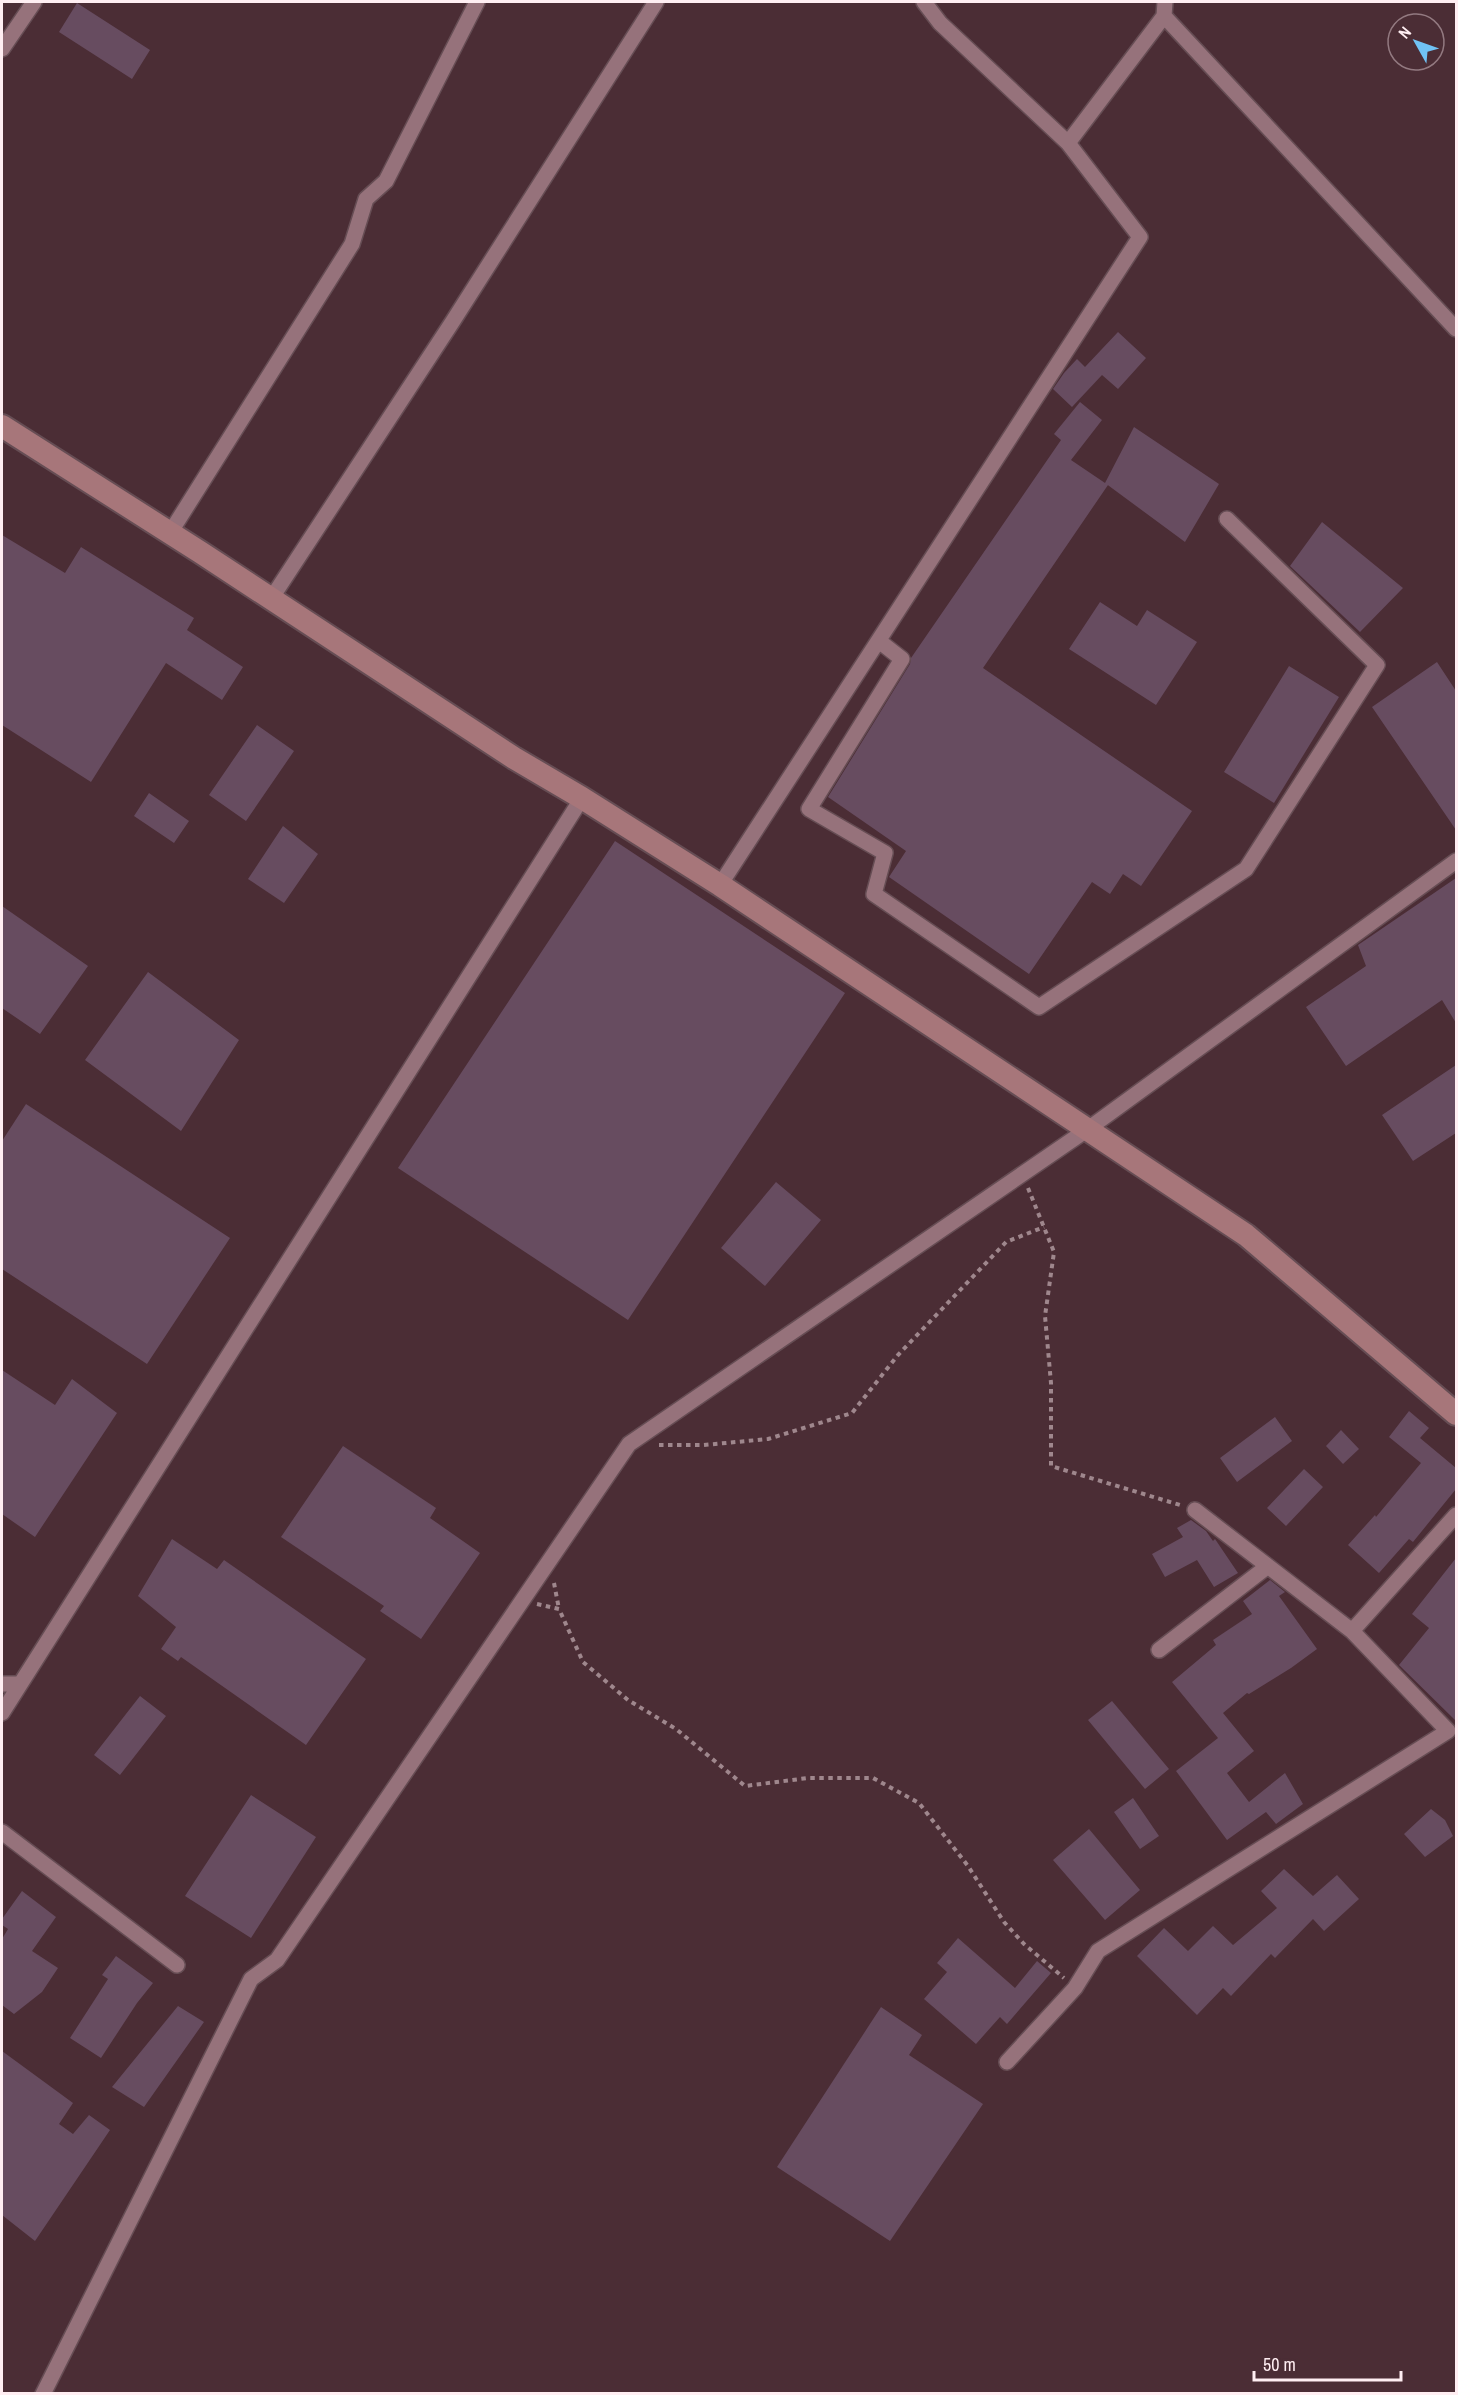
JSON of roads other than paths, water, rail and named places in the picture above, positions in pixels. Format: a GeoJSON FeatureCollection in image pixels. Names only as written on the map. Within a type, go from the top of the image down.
{"type":"FeatureCollection","features":[{"type":"Feature","properties":{"kind":"main road"},"geometry":{"type":"LineString","coordinates":[[2,426],[514,758],[720,885],[1246,1235],[1456,1414]]}},
{"type":"Feature","properties":{"kind":"street"},"geometry":{"type":"LineString","coordinates":[[2,49],[34,2]]}},
{"type":"Feature","properties":{"kind":"street"},"geometry":{"type":"LineString","coordinates":[[170,533],[352,244],[366,199],[386,181],[477,2]]}},
{"type":"Feature","properties":{"kind":"street"},"geometry":{"type":"LineString","coordinates":[[271,599],[453,321],[656,2]]}},
{"type":"Feature","properties":{"kind":"street"},"geometry":{"type":"LineString","coordinates":[[720,885],[1140,237],[1068,143],[940,23],[924,2]]}},
{"type":"Feature","properties":{"kind":"street"},"geometry":{"type":"LineString","coordinates":[[1068,143],[1164,9],[1456,329]]}},
{"type":"Feature","properties":{"kind":"street"},"geometry":{"type":"LineString","coordinates":[[879,641],[902,658],[809,809],[885,853],[874,894],[1040,1007],[1246,869],[1377,665],[1227,519]]}},
{"type":"Feature","properties":{"kind":"street"},"geometry":{"type":"LineString","coordinates":[[2,1713],[582,798]]}},
{"type":"Feature","properties":{"kind":"street"},"geometry":{"type":"LineString","coordinates":[[43,2394],[251,1978],[278,1960],[629,1444],[1088,1129],[1456,861]]}},
{"type":"Feature","properties":{"kind":"street"},"geometry":{"type":"LineString","coordinates":[[1007,2062],[1075,1988],[1098,1951],[1448,1731],[1352,1630],[1195,1509]]}},
{"type":"Feature","properties":{"kind":"street"},"geometry":{"type":"LineString","coordinates":[[1352,1630],[1456,1515]]}},
{"type":"Feature","properties":{"kind":"street"},"geometry":{"type":"LineString","coordinates":[[1159,1650],[1268,1566]]}},
{"type":"Feature","properties":{"kind":"street"},"geometry":{"type":"LineString","coordinates":[[2,1684],[20,1684]]}},
{"type":"Feature","properties":{"kind":"street"},"geometry":{"type":"LineString","coordinates":[[2,1832],[177,1965]]}}]}
